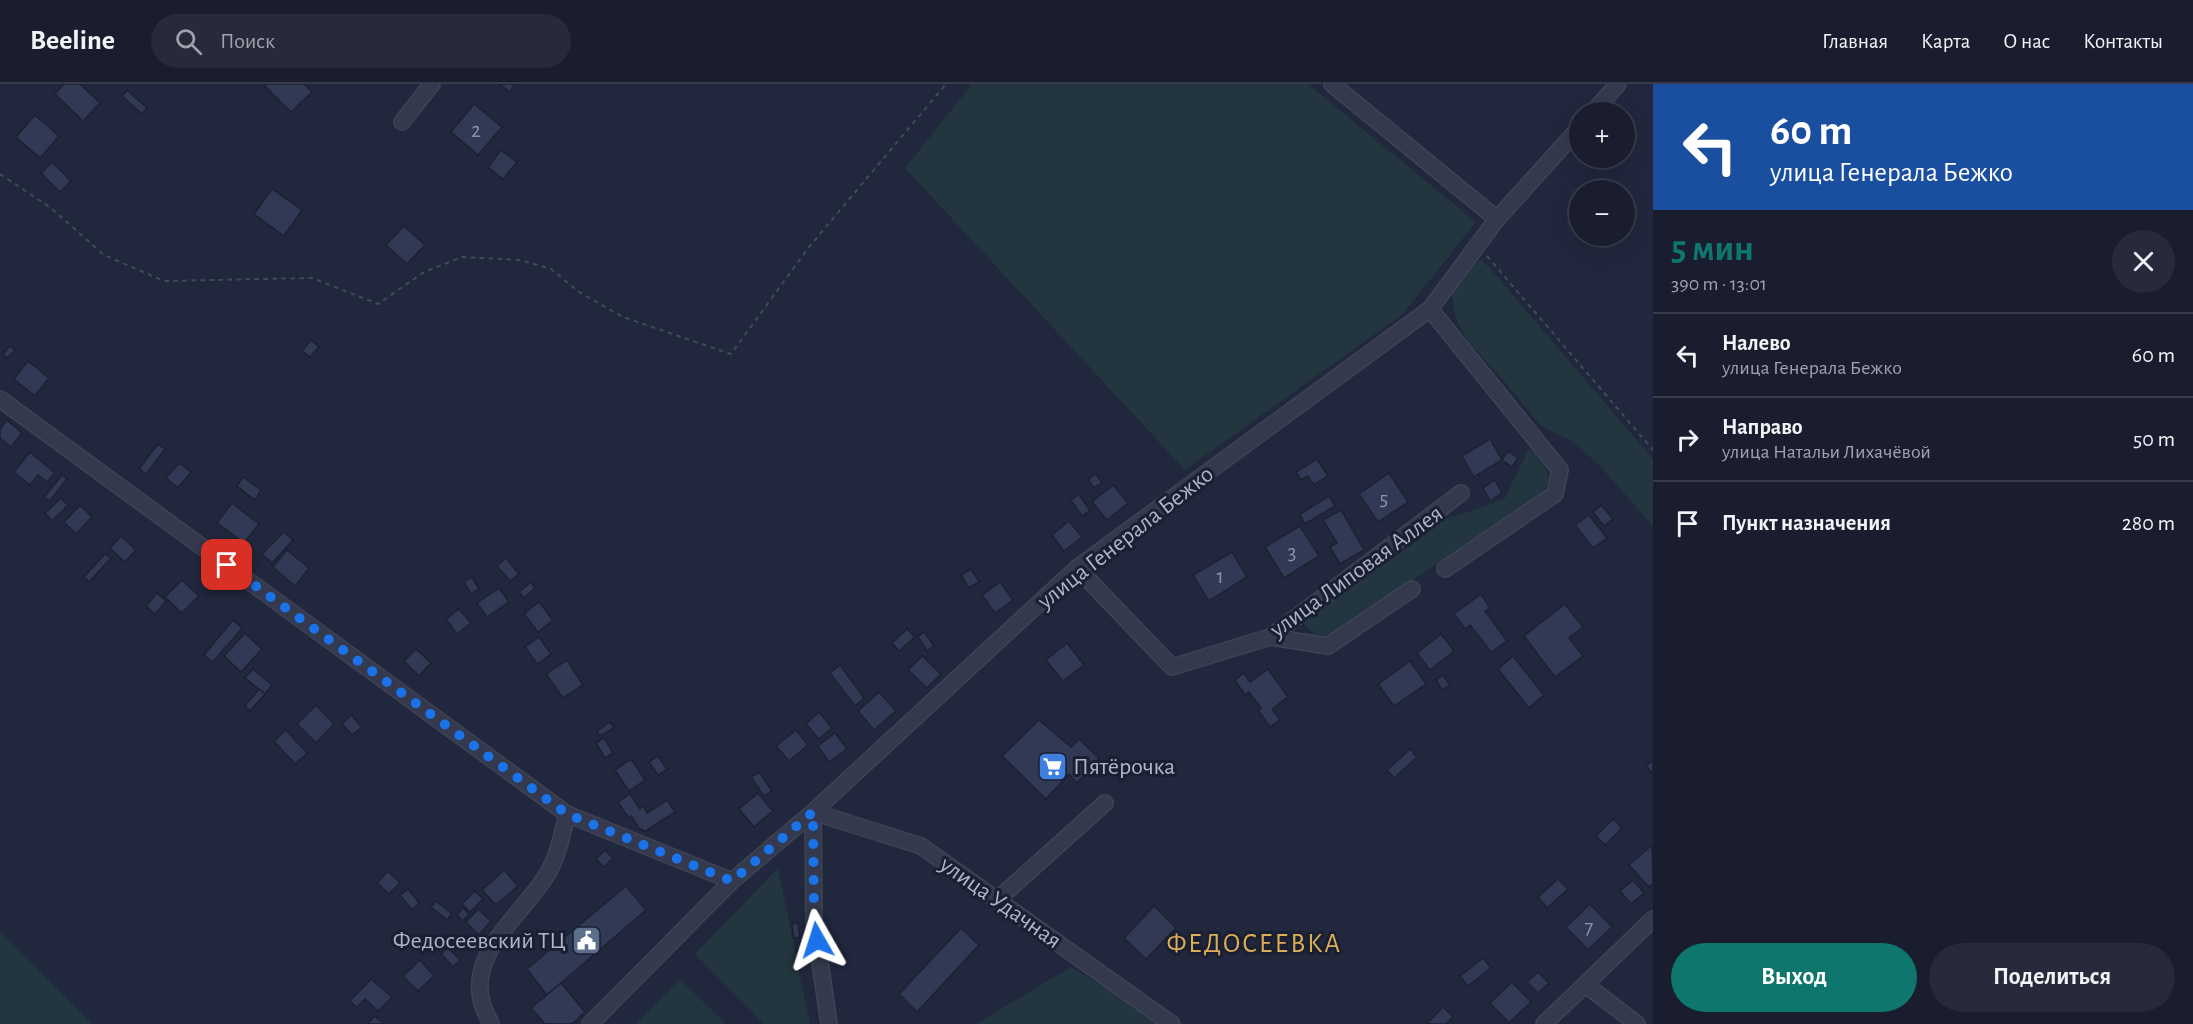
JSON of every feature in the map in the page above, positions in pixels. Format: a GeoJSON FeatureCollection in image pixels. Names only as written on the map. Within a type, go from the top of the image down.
{"type":"FeatureCollection","features":[{"type":"Feature","properties":{"kind":"street"},"geometry":{"type":"LineString","coordinates":[[402,122],[432,84]]}},
{"type":"Feature","properties":{"kind":"street"},"geometry":{"type":"LineString","coordinates":[[1332,84],[1497,219]]}},
{"type":"Feature","properties":{"kind":"street"},"geometry":{"type":"LineString","coordinates":[[1602,102],[1618,84]]}},
{"type":"Feature","properties":{"kind":"street","name":"улица Генерала Бежко"},"geometry":{"type":"LineString","coordinates":[[590,1024],[732,881],[813,812],[1077,568],[1430,309],[1497,219],[1569,139]]}},
{"type":"Feature","properties":{"kind":"street"},"geometry":{"type":"LineString","coordinates":[[1430,309],[1560,470],[1555,494],[1445,569]]}},
{"type":"Feature","properties":{"kind":"street"},"geometry":{"type":"LineString","coordinates":[[0,399],[567,814],[732,881]]}},
{"type":"Feature","properties":{"kind":"street","name":"улица Липовая Аллея"},"geometry":{"type":"LineString","coordinates":[[1077,568],[1173,667],[1270,637],[1461,493]]}},
{"type":"Feature","properties":{"kind":"street"},"geometry":{"type":"LineString","coordinates":[[1270,637],[1328,646],[1412,588]]}},
{"type":"Feature","properties":{"kind":"street"},"geometry":{"type":"LineString","coordinates":[[997,900],[1105,803]]}},
{"type":"Feature","properties":{"kind":"street"},"geometry":{"type":"LineString","coordinates":[[813,812],[814,920],[829,1024]]}},
{"type":"Feature","properties":{"kind":"street","name":"улица Удачная"},"geometry":{"type":"LineString","coordinates":[[813,812],[921,846],[1172,1024]]}},
{"type":"Feature","properties":{"kind":"street"},"geometry":{"type":"LineString","coordinates":[[491,1024],[482,1002],[480,969],[494,941],[548,874],[559,846],[567,814]]}},
{"type":"Feature","properties":{"kind":"street"},"geometry":{"type":"LineString","coordinates":[[1544,1024],[1653,919]]}},
{"type":"Feature","properties":{"kind":"street"},"geometry":{"type":"LineString","coordinates":[[1586,985],[1637,1024]]}},
{"type":"Feature","properties":{"kind":"path"},"geometry":{"type":"LineString","coordinates":[[0,174],[51,208],[104,255],[164,281],[312,278],[378,304],[424,272],[462,257],[520,260],[551,269],[579,292],[623,317],[732,354],[809,247],[946,84]]}},
{"type":"Feature","properties":{"kind":"path"},"geometry":{"type":"LineString","coordinates":[[1474,252],[1486,256],[1653,450]]}},
{"type":"Feature","properties":{"kind":"shaded area"},"geometry":{"type":"Polygon","coordinates":[[[972,84],[1308,84],[1476,222],[1403,314],[1185,470],[905,168],[972,84]]]}},
{"type":"Feature","properties":{"kind":"shaded area"},"geometry":{"type":"Polygon","coordinates":[[[1481,260],[1653,459],[1653,526],[1599,465],[1572,441],[1541,426],[1467,340],[1455,317],[1452,292],[1471,266],[1481,260]]]}},
{"type":"Feature","properties":{"kind":"shaded area"},"geometry":{"type":"Polygon","coordinates":[[[1529,448],[1541,460],[1552,482],[1536,497],[1334,634],[1322,636],[1316,634],[1304,623],[1316,612],[1425,535],[1442,520],[1505,498],[1529,448]]]}},
{"type":"Feature","properties":{"kind":"shaded area"},"geometry":{"type":"Polygon","coordinates":[[[778,868],[810,1024],[764,1024],[695,954],[778,868]]]}},
{"type":"Feature","properties":{"kind":"shaded area"},"geometry":{"type":"Polygon","coordinates":[[[0,931],[92,1024],[0,1024],[0,931]]]}},
{"type":"Feature","properties":{"kind":"shaded area"},"geometry":{"type":"Polygon","coordinates":[[[1071,967],[1165,1024],[976,1024],[1071,967]]]}},
{"type":"Feature","properties":{"kind":"shaded area"},"geometry":{"type":"Polygon","coordinates":[[[680,979],[726,1024],[636,1024],[680,979]]]}},
{"type":"Feature","properties":{"kind":"building"},"geometry":{"type":"Polygon","coordinates":[[[64,84],[80,84],[100,103],[83,121],[55,94],[64,84]]]}},
{"type":"Feature","properties":{"kind":"building"},"geometry":{"type":"Polygon","coordinates":[[[268,84],[304,84],[312,92],[291,112],[265,86],[268,84]]]}},
{"type":"Feature","properties":{"kind":"building"},"geometry":{"type":"Polygon","coordinates":[[[499,84],[515,84],[510,92],[499,84]]]}},
{"type":"Feature","properties":{"kind":"building"},"geometry":{"type":"Polygon","coordinates":[[[127,90],[147,108],[142,114],[122,96],[127,90]]]}},
{"type":"Feature","properties":{"kind":"building"},"geometry":{"type":"Polygon","coordinates":[[[474,104],[502,127],[478,155],[451,132],[474,104]]]}},
{"type":"Feature","properties":{"kind":"building"},"geometry":{"type":"Polygon","coordinates":[[[35,115],[59,136],[40,158],[16,137],[35,115]]]}},
{"type":"Feature","properties":{"kind":"building"},"geometry":{"type":"Polygon","coordinates":[[[501,150],[517,162],[503,179],[488,167],[501,150]]]}},
{"type":"Feature","properties":{"kind":"building"},"geometry":{"type":"Polygon","coordinates":[[[52,162],[71,181],[60,192],[41,173],[52,162]]]}},
{"type":"Feature","properties":{"kind":"building"},"geometry":{"type":"Polygon","coordinates":[[[272,189],[302,210],[284,236],[254,214],[272,189]]]}},
{"type":"Feature","properties":{"kind":"building"},"geometry":{"type":"Polygon","coordinates":[[[404,226],[425,245],[407,264],[386,245],[404,226]]]}},
{"type":"Feature","properties":{"kind":"building"},"geometry":{"type":"Polygon","coordinates":[[[311,340],[319,347],[310,357],[302,351],[311,340]]]}},
{"type":"Feature","properties":{"kind":"building"},"geometry":{"type":"Polygon","coordinates":[[[10,346],[15,350],[7,358],[3,354],[10,346]]]}},
{"type":"Feature","properties":{"kind":"building"},"geometry":{"type":"Polygon","coordinates":[[[28,361],[49,378],[35,396],[14,379],[28,361]]]}},
{"type":"Feature","properties":{"kind":"building"},"geometry":{"type":"Polygon","coordinates":[[[7,420],[22,433],[11,447],[0,438],[0,429],[7,420]]]}},
{"type":"Feature","properties":{"kind":"building"},"geometry":{"type":"Polygon","coordinates":[[[1490,439],[1502,460],[1474,477],[1462,456],[1490,439]]]}},
{"type":"Feature","properties":{"kind":"building"},"geometry":{"type":"Polygon","coordinates":[[[158,444],[165,449],[146,474],[139,469],[158,444]]]}},
{"type":"Feature","properties":{"kind":"building"},"geometry":{"type":"Polygon","coordinates":[[[1508,451],[1518,458],[1512,467],[1502,460],[1508,451]]]}},
{"type":"Feature","properties":{"kind":"building"},"geometry":{"type":"Polygon","coordinates":[[[30,452],[55,473],[47,482],[38,475],[30,485],[14,472],[30,452]]]}},
{"type":"Feature","properties":{"kind":"building"},"geometry":{"type":"Polygon","coordinates":[[[1317,459],[1328,476],[1314,485],[1308,476],[1301,480],[1296,472],[1317,459]]]}},
{"type":"Feature","properties":{"kind":"building"},"geometry":{"type":"Polygon","coordinates":[[[179,463],[191,472],[178,488],[166,478],[179,463]]]}},
{"type":"Feature","properties":{"kind":"building"},"geometry":{"type":"Polygon","coordinates":[[[1389,473],[1408,502],[1378,522],[1359,494],[1389,473]]]}},
{"type":"Feature","properties":{"kind":"building"},"geometry":{"type":"Polygon","coordinates":[[[1096,474],[1102,483],[1094,488],[1088,479],[1096,474]]]}},
{"type":"Feature","properties":{"kind":"building"},"geometry":{"type":"Polygon","coordinates":[[[62,475],[67,479],[50,501],[44,497],[62,475]]]}},
{"type":"Feature","properties":{"kind":"building"},"geometry":{"type":"Polygon","coordinates":[[[243,477],[261,490],[255,500],[237,486],[243,477]]]}},
{"type":"Feature","properties":{"kind":"building"},"geometry":{"type":"Polygon","coordinates":[[[1495,480],[1502,493],[1490,501],[1483,488],[1495,480]]]}},
{"type":"Feature","properties":{"kind":"building"},"geometry":{"type":"Polygon","coordinates":[[[1113,485],[1128,503],[1107,520],[1092,502],[1113,485]]]}},
{"type":"Feature","properties":{"kind":"building"},"geometry":{"type":"Polygon","coordinates":[[[1079,494],[1090,511],[1082,516],[1071,500],[1079,494]]]}},
{"type":"Feature","properties":{"kind":"building"},"geometry":{"type":"Polygon","coordinates":[[[1329,496],[1335,506],[1305,524],[1300,514],[1329,496]]]}},
{"type":"Feature","properties":{"kind":"building"},"geometry":{"type":"Polygon","coordinates":[[[61,498],[68,505],[52,521],[45,513],[61,498]]]}},
{"type":"Feature","properties":{"kind":"building"},"geometry":{"type":"Polygon","coordinates":[[[232,503],[259,524],[244,543],[217,523],[232,503]]]}},
{"type":"Feature","properties":{"kind":"building"},"geometry":{"type":"Polygon","coordinates":[[[80,505],[92,517],[76,534],[64,522],[80,505]]]}},
{"type":"Feature","properties":{"kind":"building"},"geometry":{"type":"Polygon","coordinates":[[[1601,505],[1613,519],[1604,526],[1593,512],[1601,505]]]}},
{"type":"Feature","properties":{"kind":"building"},"geometry":{"type":"Polygon","coordinates":[[[1341,510],[1364,550],[1340,564],[1330,547],[1337,543],[1323,520],[1341,510]]]}},
{"type":"Feature","properties":{"kind":"building"},"geometry":{"type":"Polygon","coordinates":[[[1589,515],[1607,538],[1593,548],[1575,525],[1589,515]]]}},
{"type":"Feature","properties":{"kind":"building"},"geometry":{"type":"Polygon","coordinates":[[[1069,521],[1082,537],[1064,551],[1052,535],[1069,521]]]}},
{"type":"Feature","properties":{"kind":"building"},"geometry":{"type":"Polygon","coordinates":[[[1300,526],[1319,556],[1284,578],[1265,547],[1300,526]]]}},
{"type":"Feature","properties":{"kind":"building"},"geometry":{"type":"Polygon","coordinates":[[[284,532],[293,540],[272,563],[262,554],[284,532]]]}},
{"type":"Feature","properties":{"kind":"building"},"geometry":{"type":"Polygon","coordinates":[[[121,536],[136,550],[125,562],[110,548],[121,536]]]}},
{"type":"Feature","properties":{"kind":"building"},"geometry":{"type":"Polygon","coordinates":[[[287,550],[309,568],[295,586],[273,567],[287,550]]]}},
{"type":"Feature","properties":{"kind":"building"},"geometry":{"type":"Polygon","coordinates":[[[1232,552],[1247,577],[1209,601],[1193,575],[1232,552]]]}},
{"type":"Feature","properties":{"kind":"building"},"geometry":{"type":"Polygon","coordinates":[[[105,554],[111,558],[89,582],[84,577],[105,554]]]}},
{"type":"Feature","properties":{"kind":"building"},"geometry":{"type":"Polygon","coordinates":[[[506,558],[519,574],[510,581],[497,566],[506,558]]]}},
{"type":"Feature","properties":{"kind":"building"},"geometry":{"type":"Polygon","coordinates":[[[971,569],[979,582],[969,588],[961,575],[971,569]]]}},
{"type":"Feature","properties":{"kind":"building"},"geometry":{"type":"Polygon","coordinates":[[[472,577],[479,589],[471,594],[464,582],[472,577]]]}},
{"type":"Feature","properties":{"kind":"building"},"geometry":{"type":"Polygon","coordinates":[[[182,580],[199,596],[182,613],[165,597],[182,580]]]}},
{"type":"Feature","properties":{"kind":"building"},"geometry":{"type":"Polygon","coordinates":[[[531,582],[535,588],[524,598],[519,592],[531,582]]]}},
{"type":"Feature","properties":{"kind":"building"},"geometry":{"type":"Polygon","coordinates":[[[1000,582],[1013,600],[995,613],[982,595],[1000,582]]]}},
{"type":"Feature","properties":{"kind":"building"},"geometry":{"type":"Polygon","coordinates":[[[499,588],[509,602],[487,617],[477,603],[499,588]]]}},
{"type":"Feature","properties":{"kind":"building"},"geometry":{"type":"Polygon","coordinates":[[[157,593],[166,601],[155,614],[146,606],[157,593]]]}},
{"type":"Feature","properties":{"kind":"building"},"geometry":{"type":"Polygon","coordinates":[[[1481,594],[1490,608],[1485,611],[1507,641],[1491,652],[1470,625],[1465,629],[1454,614],[1481,594]]]}},
{"type":"Feature","properties":{"kind":"building"},"geometry":{"type":"Polygon","coordinates":[[[539,602],[553,620],[538,632],[524,614],[539,602]]]}},
{"type":"Feature","properties":{"kind":"building"},"geometry":{"type":"Polygon","coordinates":[[[1565,604],[1583,627],[1569,638],[1583,656],[1555,677],[1524,636],[1565,604]]]}},
{"type":"Feature","properties":{"kind":"building"},"geometry":{"type":"Polygon","coordinates":[[[459,609],[471,623],[457,634],[446,619],[459,609]]]}},
{"type":"Feature","properties":{"kind":"building"},"geometry":{"type":"Polygon","coordinates":[[[233,620],[242,628],[213,662],[204,655],[233,620]]]}},
{"type":"Feature","properties":{"kind":"building"},"geometry":{"type":"Polygon","coordinates":[[[907,629],[915,637],[899,651],[892,643],[907,629]]]}},
{"type":"Feature","properties":{"kind":"building"},"geometry":{"type":"Polygon","coordinates":[[[924,632],[934,646],[927,651],[918,637],[924,632]]]}},
{"type":"Feature","properties":{"kind":"building"},"geometry":{"type":"Polygon","coordinates":[[[245,633],[262,649],[241,672],[224,656],[245,633]]]}},
{"type":"Feature","properties":{"kind":"building"},"geometry":{"type":"Polygon","coordinates":[[[1441,634],[1454,651],[1430,670],[1417,653],[1441,634]]]}},
{"type":"Feature","properties":{"kind":"building"},"geometry":{"type":"Polygon","coordinates":[[[539,637],[551,654],[537,664],[525,647],[539,637]]]}},
{"type":"Feature","properties":{"kind":"building"},"geometry":{"type":"Polygon","coordinates":[[[1067,643],[1084,665],[1063,681],[1046,660],[1067,643]]]}},
{"type":"Feature","properties":{"kind":"building"},"geometry":{"type":"Polygon","coordinates":[[[416,649],[431,663],[419,676],[404,661],[416,649]]]}},
{"type":"Feature","properties":{"kind":"building"},"geometry":{"type":"Polygon","coordinates":[[[922,656],[941,674],[927,688],[908,670],[922,656]]]}},
{"type":"Feature","properties":{"kind":"building"},"geometry":{"type":"Polygon","coordinates":[[[1513,656],[1544,695],[1529,708],[1498,669],[1513,656]]]}},
{"type":"Feature","properties":{"kind":"building"},"geometry":{"type":"Polygon","coordinates":[[[567,660],[583,685],[563,698],[546,674],[567,660]]]}},
{"type":"Feature","properties":{"kind":"building"},"geometry":{"type":"Polygon","coordinates":[[[1410,661],[1426,684],[1394,706],[1378,684],[1410,661]]]}},
{"type":"Feature","properties":{"kind":"building"},"geometry":{"type":"Polygon","coordinates":[[[840,665],[864,698],[855,706],[830,673],[840,665]]]}},
{"type":"Feature","properties":{"kind":"building"},"geometry":{"type":"Polygon","coordinates":[[[253,669],[272,685],[265,694],[245,678],[253,669]]]}},
{"type":"Feature","properties":{"kind":"building"},"geometry":{"type":"Polygon","coordinates":[[[1268,669],[1288,697],[1272,709],[1280,720],[1270,727],[1258,710],[1261,708],[1249,692],[1245,695],[1235,680],[1244,673],[1250,682],[1268,669]]]}},
{"type":"Feature","properties":{"kind":"building"},"geometry":{"type":"Polygon","coordinates":[[[1443,675],[1450,685],[1442,690],[1436,680],[1443,675]]]}},
{"type":"Feature","properties":{"kind":"building"},"geometry":{"type":"Polygon","coordinates":[[[259,689],[265,694],[250,711],[245,706],[259,689]]]}},
{"type":"Feature","properties":{"kind":"building"},"geometry":{"type":"Polygon","coordinates":[[[879,692],[896,711],[874,730],[858,711],[879,692]]]}},
{"type":"Feature","properties":{"kind":"building"},"geometry":{"type":"Polygon","coordinates":[[[316,705],[334,724],[316,743],[297,724],[316,705]]]}},
{"type":"Feature","properties":{"kind":"building"},"geometry":{"type":"Polygon","coordinates":[[[819,712],[832,728],[819,739],[806,724],[819,712]]]}},
{"type":"Feature","properties":{"kind":"building"},"geometry":{"type":"Polygon","coordinates":[[[351,715],[362,727],[352,735],[342,724],[351,715]]]}},
{"type":"Feature","properties":{"kind":"building","name":"Пятёрочка"},"geometry":{"type":"Polygon","coordinates":[[[1039,720],[1071,747],[1079,739],[1099,758],[1077,783],[1069,774],[1046,799],[1002,756],[1039,720]]]}},
{"type":"Feature","properties":{"kind":"building"},"geometry":{"type":"Polygon","coordinates":[[[610,722],[614,728],[600,736],[597,731],[610,722]]]}},
{"type":"Feature","properties":{"kind":"building"},"geometry":{"type":"Polygon","coordinates":[[[286,730],[307,753],[295,764],[274,741],[286,730]]]}},
{"type":"Feature","properties":{"kind":"building"},"geometry":{"type":"Polygon","coordinates":[[[796,730],[808,745],[789,761],[776,746],[796,730]]]}},
{"type":"Feature","properties":{"kind":"building"},"geometry":{"type":"Polygon","coordinates":[[[835,733],[847,749],[829,762],[818,746],[835,733]]]}},
{"type":"Feature","properties":{"kind":"building"},"geometry":{"type":"Polygon","coordinates":[[[604,738],[613,753],[605,758],[596,743],[604,738]]]}},
{"type":"Feature","properties":{"kind":"building"},"geometry":{"type":"Polygon","coordinates":[[[1410,749],[1417,757],[1394,778],[1387,770],[1410,749]]]}},
{"type":"Feature","properties":{"kind":"building"},"geometry":{"type":"Polygon","coordinates":[[[658,756],[667,769],[658,775],[649,762],[658,756]]]}},
{"type":"Feature","properties":{"kind":"building"},"geometry":{"type":"Polygon","coordinates":[[[631,759],[645,780],[629,791],[615,770],[631,759]]]}},
{"type":"Feature","properties":{"kind":"building"},"geometry":{"type":"Polygon","coordinates":[[[1653,760],[1653,774],[1646,766],[1653,760]]]}},
{"type":"Feature","properties":{"kind":"building"},"geometry":{"type":"Polygon","coordinates":[[[759,772],[772,791],[764,796],[751,777],[759,772]]]}},
{"type":"Feature","properties":{"kind":"building"},"geometry":{"type":"Polygon","coordinates":[[[758,793],[773,811],[754,827],[739,809],[758,793]]]}},
{"type":"Feature","properties":{"kind":"building"},"geometry":{"type":"Polygon","coordinates":[[[630,794],[640,809],[643,806],[647,813],[667,800],[675,812],[644,832],[640,830],[631,816],[628,817],[618,802],[630,794]]]}},
{"type":"Feature","properties":{"kind":"building"},"geometry":{"type":"Polygon","coordinates":[[[1613,819],[1622,828],[1605,845],[1596,836],[1613,819]]]}},
{"type":"Feature","properties":{"kind":"building"},"geometry":{"type":"Polygon","coordinates":[[[1652,845],[1653,884],[1649,887],[1629,865],[1652,845]]]}},
{"type":"Feature","properties":{"kind":"building"},"geometry":{"type":"Polygon","coordinates":[[[605,850],[613,858],[604,867],[596,859],[605,850]]]}},
{"type":"Feature","properties":{"kind":"building"},"geometry":{"type":"Polygon","coordinates":[[[504,870],[518,886],[496,905],[482,890],[504,870]]]}},
{"type":"Feature","properties":{"kind":"building"},"geometry":{"type":"Polygon","coordinates":[[[388,871],[400,883],[389,894],[377,883],[388,871]]]}},
{"type":"Feature","properties":{"kind":"building"},"geometry":{"type":"Polygon","coordinates":[[[1558,879],[1568,889],[1547,908],[1538,897],[1558,879]]]}},
{"type":"Feature","properties":{"kind":"building"},"geometry":{"type":"Polygon","coordinates":[[[1633,880],[1644,893],[1631,904],[1620,891],[1633,880]]]}},
{"type":"Feature","properties":{"kind":"building","name":"Федосеевский ТЦ"},"geometry":{"type":"Polygon","coordinates":[[[626,886],[646,910],[547,995],[527,969],[626,886]]]}},
{"type":"Feature","properties":{"kind":"building"},"geometry":{"type":"Polygon","coordinates":[[[408,889],[419,903],[412,910],[400,895],[408,889]]]}},
{"type":"Feature","properties":{"kind":"building"},"geometry":{"type":"Polygon","coordinates":[[[475,891],[483,899],[470,912],[462,904],[475,891]]]}},
{"type":"Feature","properties":{"kind":"building"},"geometry":{"type":"Polygon","coordinates":[[[436,901],[452,914],[447,920],[431,907],[436,901]]]}},
{"type":"Feature","properties":{"kind":"building"},"geometry":{"type":"Polygon","coordinates":[[[1590,904],[1612,927],[1588,950],[1566,927],[1590,904]]]}},
{"type":"Feature","properties":{"kind":"building"},"geometry":{"type":"Polygon","coordinates":[[[1154,906],[1176,928],[1146,959],[1124,938],[1154,906]]]}},
{"type":"Feature","properties":{"kind":"building"},"geometry":{"type":"Polygon","coordinates":[[[463,908],[469,914],[463,921],[457,915],[463,908]]]}},
{"type":"Feature","properties":{"kind":"building"},"geometry":{"type":"Polygon","coordinates":[[[478,909],[491,921],[479,935],[466,922],[478,909]]]}},
{"type":"Feature","properties":{"kind":"building"},"geometry":{"type":"Polygon","coordinates":[[[798,923],[800,937],[794,938],[792,924],[798,923]]]}},
{"type":"Feature","properties":{"kind":"building"},"geometry":{"type":"Polygon","coordinates":[[[961,928],[979,945],[917,1012],[899,994],[961,928]]]}},
{"type":"Feature","properties":{"kind":"building"},"geometry":{"type":"Polygon","coordinates":[[[448,947],[460,960],[453,967],[441,954],[448,947]]]}},
{"type":"Feature","properties":{"kind":"building"},"geometry":{"type":"Polygon","coordinates":[[[1483,958],[1491,968],[1468,986],[1460,976],[1483,958]]]}},
{"type":"Feature","properties":{"kind":"building"},"geometry":{"type":"Polygon","coordinates":[[[420,960],[434,976],[418,991],[403,976],[420,960]]]}},
{"type":"Feature","properties":{"kind":"building"},"geometry":{"type":"Polygon","coordinates":[[[1538,972],[1549,983],[1538,993],[1527,982],[1538,972]]]}},
{"type":"Feature","properties":{"kind":"building"},"geometry":{"type":"Polygon","coordinates":[[[371,979],[392,997],[378,1011],[365,999],[357,1007],[350,1001],[371,979]]]}},
{"type":"Feature","properties":{"kind":"building"},"geometry":{"type":"Polygon","coordinates":[[[1512,982],[1531,1002],[1509,1023],[1490,1003],[1512,982]]]}},
{"type":"Feature","properties":{"kind":"building"},"geometry":{"type":"Polygon","coordinates":[[[561,983],[585,1012],[572,1024],[545,1024],[531,1008],[561,983]]]}},
{"type":"Feature","properties":{"kind":"building"},"geometry":{"type":"Polygon","coordinates":[[[1443,1007],[1453,1017],[1446,1024],[1427,1024],[1443,1007]]]}},
{"type":"Feature","properties":{"kind":"building"},"geometry":{"type":"Polygon","coordinates":[[[374,1016],[385,1024],[368,1024],[374,1016]]]}},
{"type":"Feature","properties":{"kind":"place","name":"Пятёрочка"},"geometry":{"type":"Point","coordinates":[1052,766]}},
{"type":"Feature","properties":{"kind":"place","name":"Федосеевский ТЦ"},"geometry":{"type":"Point","coordinates":[587,940]}},
{"type":"Feature","properties":{"kind":"district","name":"ФЕДОСЕЕВКА"},"geometry":{"type":"Point","coordinates":[1254,943]}},
{"type":"Feature","properties":{"kind":"route"},"geometry":{"type":"LineString","coordinates":[[227,565],[567,814],[732,881],[813,812],[814,920],[817,940]]}}]}
